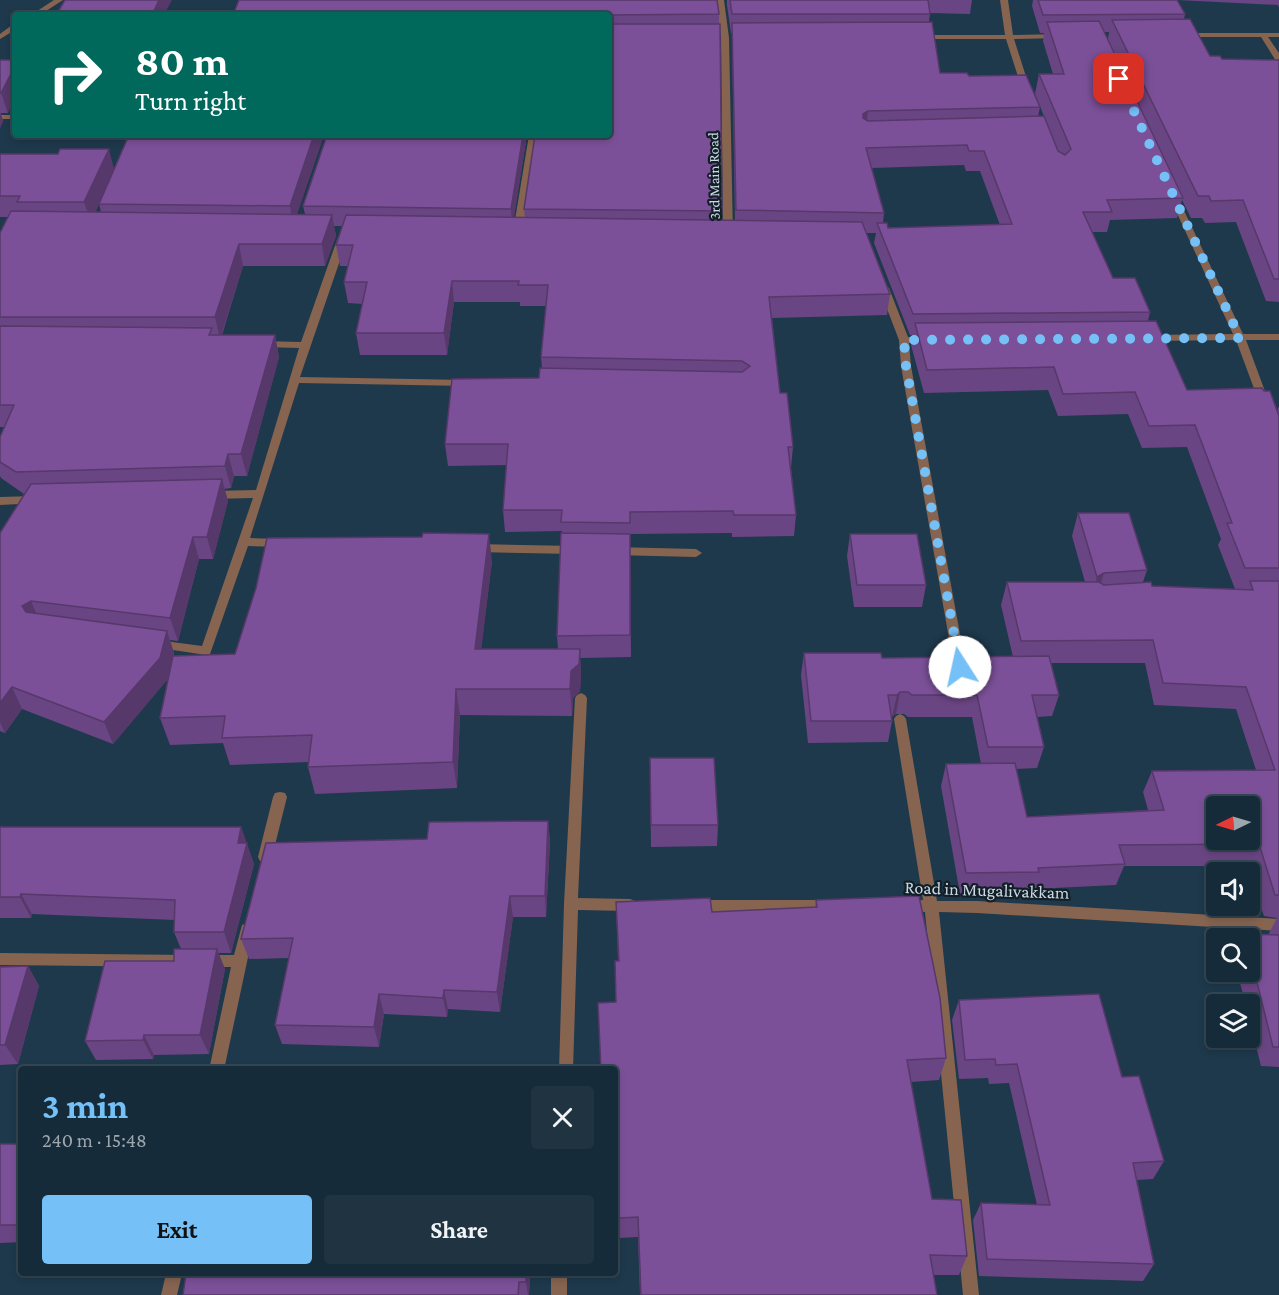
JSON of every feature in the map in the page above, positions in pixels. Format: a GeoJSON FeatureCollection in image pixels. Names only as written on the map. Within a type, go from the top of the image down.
{"type":"FeatureCollection","features":[{"type":"Feature","properties":{"kind":"street"},"geometry":{"type":"LineString","coordinates":[[40,12],[59,0]]}},
{"type":"Feature","properties":{"kind":"street","name":"3rd Main Road"},"geometry":{"type":"LineString","coordinates":[[717,236],[728,237],[725,38],[720,0]]}},
{"type":"Feature","properties":{"kind":"street"},"geometry":{"type":"LineString","coordinates":[[1004,0],[1009,37],[1029,95]]}},
{"type":"Feature","properties":{"kind":"street"},"geometry":{"type":"LineString","coordinates":[[1263,35],[1279,58]]}},
{"type":"Feature","properties":{"kind":"street"},"geometry":{"type":"LineString","coordinates":[[1169,36],[1279,35]]}},
{"type":"Feature","properties":{"kind":"street"},"geometry":{"type":"LineString","coordinates":[[914,37],[1076,36]]}},
{"type":"Feature","properties":{"kind":"street"},"geometry":{"type":"LineString","coordinates":[[713,38],[736,38]]}},
{"type":"Feature","properties":{"kind":"street"},"geometry":{"type":"LineString","coordinates":[[518,232],[532,138]]}},
{"type":"Feature","properties":{"kind":"street"},"geometry":{"type":"LineString","coordinates":[[1169,187],[1240,338],[1267,411]]}},
{"type":"Feature","properties":{"kind":"street"},"geometry":{"type":"LineString","coordinates":[[147,643],[206,651],[260,494],[304,345],[345,230]]}},
{"type":"Feature","properties":{"kind":"street"},"geometry":{"type":"LineString","coordinates":[[506,232],[529,232]]}},
{"type":"Feature","properties":{"kind":"street"},"geometry":{"type":"LineString","coordinates":[[728,237],[740,237]]}},
{"type":"Feature","properties":{"kind":"street"},"geometry":{"type":"LineString","coordinates":[[881,279],[904,340],[906,366],[960,667]]}},
{"type":"Feature","properties":{"kind":"street"},"geometry":{"type":"LineString","coordinates":[[1132,339],[1279,337]]}},
{"type":"Feature","properties":{"kind":"street"},"geometry":{"type":"LineString","coordinates":[[904,340],[940,340]]}},
{"type":"Feature","properties":{"kind":"street"},"geometry":{"type":"LineString","coordinates":[[246,344],[304,345]]}},
{"type":"Feature","properties":{"kind":"street"},"geometry":{"type":"LineString","coordinates":[[294,380],[482,383]]}},
{"type":"Feature","properties":{"kind":"street"},"geometry":{"type":"LineString","coordinates":[[201,496],[260,494]]}},
{"type":"Feature","properties":{"kind":"street"},"geometry":{"type":"LineString","coordinates":[[0,501],[47,500]]}},
{"type":"Feature","properties":{"kind":"street"},"geometry":{"type":"LineString","coordinates":[[243,542],[291,543]]}},
{"type":"Feature","properties":{"kind":"street"},"geometry":{"type":"LineString","coordinates":[[458,547],[696,553]]}},
{"type":"Feature","properties":{"kind":"street"},"geometry":{"type":"LineString","coordinates":[[566,1066],[581,698]]}},
{"type":"Feature","properties":{"kind":"street"},"geometry":{"type":"LineString","coordinates":[[900,719],[931,906],[971,1295]]}},
{"type":"Feature","properties":{"kind":"street"},"geometry":{"type":"LineString","coordinates":[[261,873],[280,797]]}},
{"type":"Feature","properties":{"kind":"street"},"geometry":{"type":"LineString","coordinates":[[571,904],[647,905]]}},
{"type":"Feature","properties":{"kind":"street"},"geometry":{"type":"LineString","coordinates":[[680,906],[847,906]]}},
{"type":"Feature","properties":{"kind":"street","name":"Road in Mugalivakkam"},"geometry":{"type":"LineString","coordinates":[[895,906],[1279,925]]}},
{"type":"Feature","properties":{"kind":"street"},"geometry":{"type":"LineString","coordinates":[[217,1066],[250,917]]}},
{"type":"Feature","properties":{"kind":"street"},"geometry":{"type":"LineString","coordinates":[[0,959],[239,961]]}},
{"type":"Feature","properties":{"kind":"street"},"geometry":{"type":"LineString","coordinates":[[169,1295],[174,1276]]}},
{"type":"Feature","properties":{"kind":"street"},"geometry":{"type":"LineString","coordinates":[[559,1276],[559,1295]]}},
{"type":"Feature","properties":{"kind":"building"},"geometry":{"type":"Polygon","coordinates":[[[65,0],[159,0],[153,12],[58,12],[65,0]]]}},
{"type":"Feature","properties":{"kind":"building"},"geometry":{"type":"Polygon","coordinates":[[[239,0],[717,0],[719,14],[612,15],[612,12],[234,12],[239,0]]]}},
{"type":"Feature","properties":{"kind":"building"},"geometry":{"type":"Polygon","coordinates":[[[730,0],[928,0],[930,14],[732,14],[730,0]]]}},
{"type":"Feature","properties":{"kind":"building"},"geometry":{"type":"Polygon","coordinates":[[[1038,0],[1177,0],[1185,14],[1043,15],[1038,0]]]}},
{"type":"Feature","properties":{"kind":"building"},"geometry":{"type":"Polygon","coordinates":[[[1190,19],[1210,56],[1220,56],[1222,59],[1279,60],[1279,279],[1274,279],[1243,200],[1211,201],[1209,196],[1198,196],[1112,20],[1190,19]]]}},
{"type":"Feature","properties":{"kind":"building"},"geometry":{"type":"Polygon","coordinates":[[[1099,21],[1183,198],[1107,200],[1112,212],[1083,212],[1113,278],[1135,278],[1150,312],[913,314],[877,223],[887,223],[888,228],[1012,224],[984,151],[969,151],[967,145],[866,148],[884,213],[736,210],[732,23],[932,22],[940,73],[967,73],[969,76],[1026,75],[1040,107],[868,111],[863,114],[863,118],[868,121],[1044,116],[1058,151],[1065,155],[1071,149],[1039,74],[1064,74],[1047,22],[1099,21]]]}},
{"type":"Feature","properties":{"kind":"building"},"geometry":{"type":"Polygon","coordinates":[[[612,24],[720,24],[722,211],[524,209],[535,138],[612,138],[612,24]]]}},
{"type":"Feature","properties":{"kind":"building"},"geometry":{"type":"Polygon","coordinates":[[[0,60],[12,60],[12,72],[0,93],[0,60]]]}},
{"type":"Feature","properties":{"kind":"building"},"geometry":{"type":"Polygon","coordinates":[[[128,138],[313,138],[290,206],[99,204],[128,138]]]}},
{"type":"Feature","properties":{"kind":"building"},"geometry":{"type":"Polygon","coordinates":[[[326,138],[523,138],[511,209],[303,206],[326,138]]]}},
{"type":"Feature","properties":{"kind":"building"},"geometry":{"type":"Polygon","coordinates":[[[60,149],[109,149],[84,202],[17,202],[20,196],[0,196],[0,154],[58,154],[60,149]]]}},
{"type":"Feature","properties":{"kind":"building"},"geometry":{"type":"Polygon","coordinates":[[[11,211],[332,215],[322,244],[239,244],[215,317],[0,317],[0,233],[11,211]]]}},
{"type":"Feature","properties":{"kind":"building"},"geometry":{"type":"Polygon","coordinates":[[[346,215],[862,222],[890,294],[769,297],[780,393],[787,393],[793,447],[788,447],[796,515],[734,515],[733,511],[630,512],[630,523],[561,522],[562,510],[503,510],[508,444],[445,444],[452,379],[539,378],[540,368],[742,372],[750,366],[742,361],[541,357],[548,285],[518,285],[519,281],[452,281],[444,333],[356,333],[367,282],[344,282],[353,245],[336,245],[346,215]]]}},
{"type":"Feature","properties":{"kind":"building"},"geometry":{"type":"Polygon","coordinates":[[[1156,321],[1187,390],[1262,388],[1264,391],[1270,391],[1279,416],[1279,568],[1245,568],[1227,523],[1232,523],[1195,425],[1149,426],[1135,392],[1063,394],[1054,367],[927,370],[915,323],[1156,321]]]}},
{"type":"Feature","properties":{"kind":"building"},"geometry":{"type":"Polygon","coordinates":[[[0,326],[212,328],[209,335],[275,335],[241,454],[228,454],[225,466],[16,472],[0,462],[0,437],[14,405],[0,405],[0,326]]]}},
{"type":"Feature","properties":{"kind":"building"},"geometry":{"type":"Polygon","coordinates":[[[222,479],[207,537],[193,537],[170,618],[31,601],[22,606],[26,612],[167,631],[160,658],[104,722],[12,687],[0,703],[0,533],[31,484],[222,479]]]}},
{"type":"Feature","properties":{"kind":"building"},"geometry":{"type":"Polygon","coordinates":[[[1078,513],[1129,513],[1147,570],[1104,573],[1097,577],[1078,513]]]}},
{"type":"Feature","properties":{"kind":"building"},"geometry":{"type":"Polygon","coordinates":[[[423,533],[489,534],[475,649],[580,649],[579,664],[571,671],[570,689],[456,689],[453,762],[308,767],[312,735],[222,738],[225,716],[160,718],[173,656],[235,654],[256,588],[267,538],[422,537],[423,533]]]}},
{"type":"Feature","properties":{"kind":"building"},"geometry":{"type":"Polygon","coordinates":[[[561,533],[630,534],[630,635],[557,636],[561,533]]]}},
{"type":"Feature","properties":{"kind":"building"},"geometry":{"type":"Polygon","coordinates":[[[850,534],[917,534],[926,585],[857,585],[850,534]]]}},
{"type":"Feature","properties":{"kind":"building"},"geometry":{"type":"Polygon","coordinates":[[[1250,581],[1279,581],[1279,895],[1275,895],[1260,847],[1260,796],[1206,796],[1206,844],[1119,845],[1125,864],[1038,868],[1039,872],[966,873],[946,764],[1015,763],[1027,817],[1164,810],[1152,771],[1275,770],[1246,687],[1163,683],[1153,640],[1021,641],[1007,582],[1099,582],[1104,585],[1151,582],[1152,586],[1253,590],[1250,581]]]}},
{"type":"Feature","properties":{"kind":"building"},"geometry":{"type":"Polygon","coordinates":[[[804,653],[881,653],[882,658],[1049,656],[1059,695],[1032,695],[1044,747],[988,747],[977,695],[912,695],[908,692],[900,692],[897,695],[888,695],[892,721],[811,721],[804,653]]]}},
{"type":"Feature","properties":{"kind":"building"},"geometry":{"type":"Polygon","coordinates":[[[650,758],[714,758],[718,825],[651,825],[650,758]]]}},
{"type":"Feature","properties":{"kind":"building"},"geometry":{"type":"Polygon","coordinates":[[[548,821],[545,896],[510,896],[497,992],[444,990],[443,998],[379,994],[374,1027],[275,1025],[293,938],[241,939],[266,843],[427,839],[429,822],[548,821]]]}},
{"type":"Feature","properties":{"kind":"building"},"geometry":{"type":"Polygon","coordinates":[[[0,827],[241,827],[238,843],[247,843],[224,932],[174,932],[175,900],[21,894],[20,897],[0,897],[0,827]]]}},
{"type":"Feature","properties":{"kind":"building"},"geometry":{"type":"Polygon","coordinates":[[[919,896],[940,998],[946,1058],[907,1060],[932,1199],[961,1200],[967,1256],[930,1255],[937,1295],[641,1295],[638,1217],[619,1218],[618,1066],[601,1066],[598,1003],[616,1002],[615,961],[619,961],[616,902],[710,898],[712,912],[817,907],[816,900],[919,896]]]}},
{"type":"Feature","properties":{"kind":"building"},"geometry":{"type":"Polygon","coordinates":[[[1260,934],[1279,935],[1279,1047],[1273,1047],[1257,982],[1260,982],[1260,934]]]}},
{"type":"Feature","properties":{"kind":"building"},"geometry":{"type":"Polygon","coordinates":[[[174,949],[217,949],[200,1035],[144,1035],[143,1040],[85,1041],[105,961],[174,961],[174,949]]]}},
{"type":"Feature","properties":{"kind":"building"},"geometry":{"type":"Polygon","coordinates":[[[28,966],[5,1045],[0,1045],[0,967],[28,966]]]}},
{"type":"Feature","properties":{"kind":"building"},"geometry":{"type":"Polygon","coordinates":[[[1099,994],[1122,1077],[1139,1076],[1164,1161],[1133,1163],[1154,1264],[987,1259],[981,1203],[1050,1205],[1017,1064],[996,1065],[995,1059],[965,1060],[959,1000],[1099,994]]]}},
{"type":"Feature","properties":{"kind":"building"},"geometry":{"type":"Polygon","coordinates":[[[0,1144],[18,1144],[18,1225],[0,1225],[0,1144]]]}},
{"type":"Feature","properties":{"kind":"building"},"geometry":{"type":"Polygon","coordinates":[[[186,1276],[526,1276],[526,1282],[519,1282],[518,1295],[183,1295],[186,1276]]]}},
{"type":"Feature","properties":{"kind":"route"},"geometry":{"type":"LineString","coordinates":[[960,667],[906,366],[904,340],[1240,338],[1119,79]]}}]}
